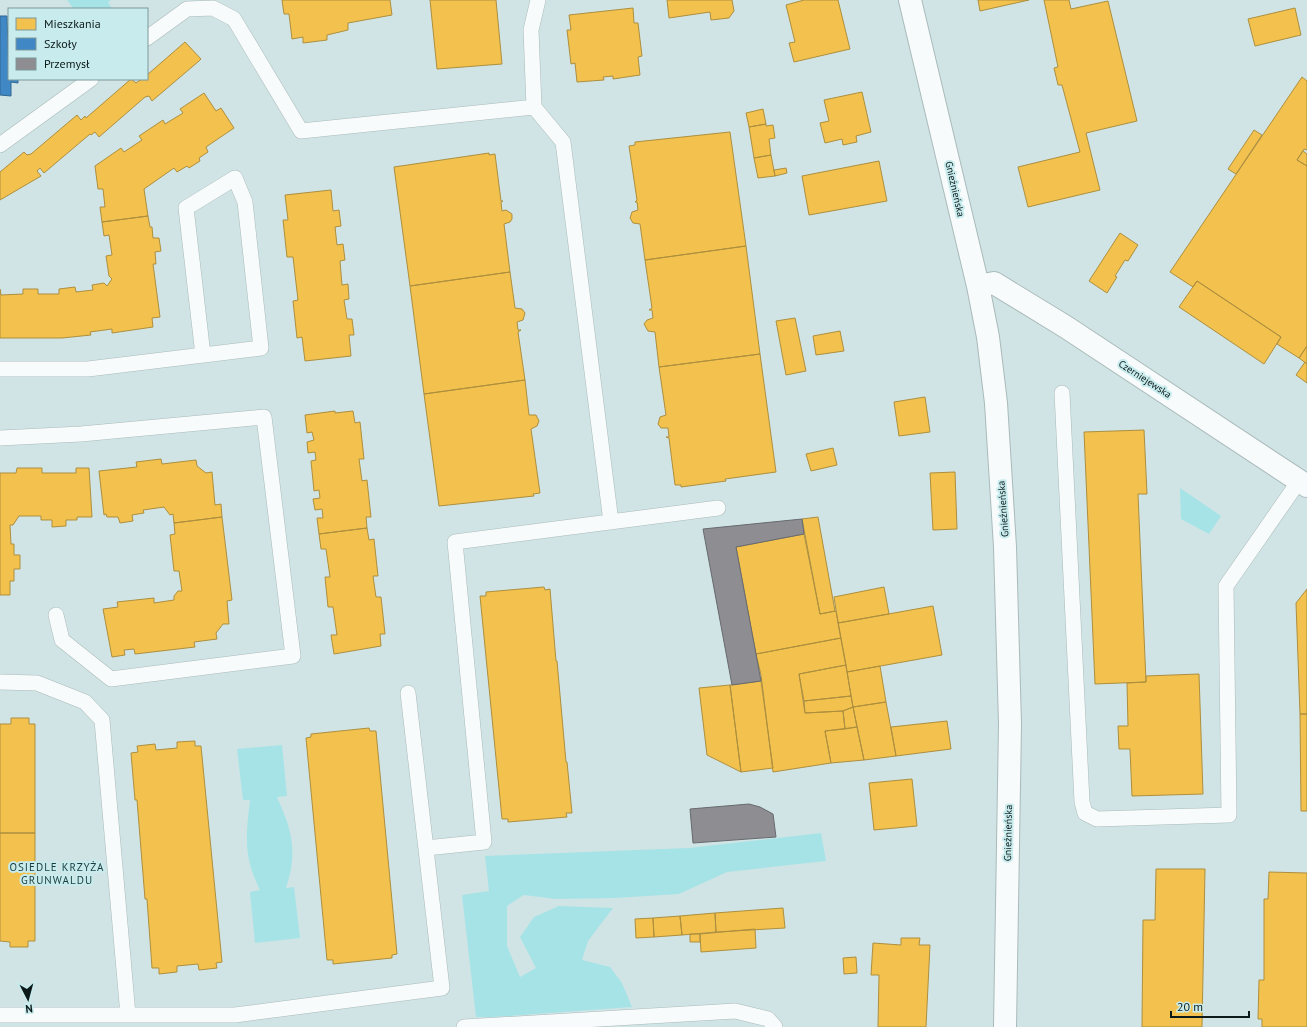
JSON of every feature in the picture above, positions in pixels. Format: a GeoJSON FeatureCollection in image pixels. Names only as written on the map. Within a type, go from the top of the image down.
{"type":"FeatureCollection","features":[{"type":"Feature","properties":{"kind":"street","name":"Gnieźnieńska"},"geometry":{"type":"LineString","coordinates":[[910,0],[978,286],[988,337],[996,403],[1005,547],[1010,724],[1006,1027]]}},
{"type":"Feature","properties":{"kind":"street","name":"Czerniejewska"},"geometry":{"type":"LineString","coordinates":[[978,286],[994,283],[1001,287],[1066,327],[1303,483]]}},
{"type":"Feature","properties":{"kind":"lane"},"geometry":{"type":"LineString","coordinates":[[538,0],[531,30],[534,107],[562,142],[611,522]]}},
{"type":"Feature","properties":{"kind":"lane"},"geometry":{"type":"LineString","coordinates":[[148,37],[187,9],[213,8],[234,19],[301,131],[534,107]]}},
{"type":"Feature","properties":{"kind":"lane"},"geometry":{"type":"LineString","coordinates":[[0,145],[90,80]]}},
{"type":"Feature","properties":{"kind":"lane"},"geometry":{"type":"LineString","coordinates":[[0,369],[88,369],[261,348],[245,202],[235,178],[186,208],[203,355]]}},
{"type":"Feature","properties":{"kind":"lane"},"geometry":{"type":"LineString","coordinates":[[1062,393],[1082,802],[1085,813],[1098,819],[1229,815],[1226,586],[1303,483]]}},
{"type":"Feature","properties":{"kind":"lane"},"geometry":{"type":"LineString","coordinates":[[0,438],[81,434],[264,417],[293,656],[111,679],[62,640],[56,615]]}},
{"type":"Feature","properties":{"kind":"lane"},"geometry":{"type":"LineString","coordinates":[[426,848],[484,842],[456,542],[718,508]]}},
{"type":"Feature","properties":{"kind":"lane"},"geometry":{"type":"LineString","coordinates":[[0,682],[37,683],[86,702],[102,720],[128,1015]]}},
{"type":"Feature","properties":{"kind":"lane"},"geometry":{"type":"LineString","coordinates":[[0,1015],[235,1015],[442,988],[408,693]]}},
{"type":"Feature","properties":{"kind":"lane"},"geometry":{"type":"LineString","coordinates":[[464,1027],[735,1011],[768,1019],[775,1027]]}},
{"type":"Feature","properties":{"kind":"shaded area"},"geometry":{"type":"Polygon","coordinates":[[[67,0],[111,0],[108,2],[111,8],[73,8],[67,0]]]}},
{"type":"Feature","properties":{"kind":"shaded area"},"geometry":{"type":"Polygon","coordinates":[[[1180,488],[1221,516],[1209,534],[1181,519],[1180,488]]]}},
{"type":"Feature","properties":{"kind":"shaded area"},"geometry":{"type":"Polygon","coordinates":[[[282,745],[287,796],[277,797],[290,831],[292,841],[292,863],[286,888],[294,887],[300,938],[255,943],[250,892],[260,890],[248,856],[247,824],[250,800],[243,800],[237,749],[282,745]]]}},
{"type":"Feature","properties":{"kind":"shaded area"},"geometry":{"type":"Polygon","coordinates":[[[821,833],[826,861],[727,872],[679,894],[615,898],[556,899],[524,895],[507,906],[507,946],[520,977],[536,968],[520,937],[534,917],[559,906],[613,908],[588,941],[582,960],[610,967],[622,983],[632,1007],[476,1017],[462,895],[489,891],[485,856],[689,848],[821,833]]]}},
{"type":"Feature","properties":{"kind":"building: Mieszkania"},"geometry":{"type":"Polygon","coordinates":[[[282,0],[390,0],[392,15],[348,23],[348,30],[327,35],[327,40],[303,43],[303,37],[292,39],[289,14],[284,14],[282,0]]]}},
{"type":"Feature","properties":{"kind":"building: Mieszkania"},"geometry":{"type":"Polygon","coordinates":[[[430,0],[496,0],[502,64],[437,69],[430,0]]]}},
{"type":"Feature","properties":{"kind":"building: Mieszkania"},"geometry":{"type":"Polygon","coordinates":[[[667,0],[732,0],[734,11],[729,18],[711,20],[710,12],[669,18],[667,0]]]}},
{"type":"Feature","properties":{"kind":"building: Mieszkania"},"geometry":{"type":"Polygon","coordinates":[[[804,0],[838,0],[850,49],[794,62],[789,43],[795,42],[786,5],[804,0]]]}},
{"type":"Feature","properties":{"kind":"building: Mieszkania"},"geometry":{"type":"Polygon","coordinates":[[[978,0],[1029,0],[980,11],[978,0]]]}},
{"type":"Feature","properties":{"kind":"building: Mieszkania"},"geometry":{"type":"Polygon","coordinates":[[[1044,0],[1069,0],[1071,9],[1108,1],[1137,121],[1086,133],[1100,190],[1028,207],[1018,167],[1080,152],[1062,85],[1058,85],[1054,68],[1058,67],[1044,0]]]}},
{"type":"Feature","properties":{"kind":"building: Mieszkania"},"geometry":{"type":"Polygon","coordinates":[[[633,8],[634,23],[638,23],[642,56],[638,57],[640,75],[613,79],[613,76],[603,77],[604,80],[577,82],[575,63],[571,64],[567,30],[571,30],[569,15],[633,8]]]}},
{"type":"Feature","properties":{"kind":"building: Mieszkania"},"geometry":{"type":"Polygon","coordinates":[[[1295,8],[1301,35],[1255,46],[1248,19],[1295,8]]]}},
{"type":"Feature","properties":{"kind":"building: Mieszkania"},"geometry":{"type":"Polygon","coordinates":[[[185,42],[201,59],[152,101],[149,96],[145,97],[99,137],[95,132],[91,135],[90,134],[44,173],[40,168],[37,171],[41,176],[0,200],[0,172],[24,152],[27,155],[31,154],[77,115],[81,120],[85,116],[86,118],[130,80],[136,83],[140,80],[148,80],[148,74],[185,42]]]}},
{"type":"Feature","properties":{"kind":"building: Mieszkania"},"geometry":{"type":"Polygon","coordinates":[[[1302,77],[1307,81],[1307,150],[1304,149],[1297,160],[1307,166],[1307,346],[1299,358],[1277,344],[1281,337],[1197,281],[1193,287],[1170,272],[1302,77]]]}},
{"type":"Feature","properties":{"kind":"building: Mieszkania"},"geometry":{"type":"Polygon","coordinates":[[[862,92],[871,132],[856,136],[857,142],[843,145],[842,139],[825,143],[820,123],[829,121],[824,100],[862,92]]]}},
{"type":"Feature","properties":{"kind":"building: Mieszkania"},"geometry":{"type":"Polygon","coordinates":[[[204,93],[216,111],[221,108],[234,128],[206,147],[208,152],[199,158],[200,161],[189,168],[187,166],[177,172],[174,168],[144,189],[148,216],[102,222],[100,207],[105,207],[103,189],[98,189],[95,166],[121,148],[124,152],[142,140],[139,136],[163,120],[165,124],[183,113],[180,109],[204,93]]]}},
{"type":"Feature","properties":{"kind":"building: Mieszkania"},"geometry":{"type":"Polygon","coordinates":[[[763,109],[766,124],[749,127],[746,113],[763,109]]]}},
{"type":"Feature","properties":{"kind":"building: Mieszkania"},"geometry":{"type":"Polygon","coordinates":[[[766,124],[766,126],[773,125],[775,138],[769,139],[771,155],[754,158],[749,127],[766,124]]]}},
{"type":"Feature","properties":{"kind":"building: Mieszkania"},"geometry":{"type":"Polygon","coordinates":[[[1254,130],[1262,135],[1236,174],[1228,169],[1254,130]]]}},
{"type":"Feature","properties":{"kind":"building: Mieszkania"},"geometry":{"type":"Polygon","coordinates":[[[730,132],[746,246],[645,260],[640,224],[633,223],[630,218],[632,212],[638,210],[637,202],[635,202],[637,200],[629,146],[635,145],[635,142],[730,132]]]}},
{"type":"Feature","properties":{"kind":"building: Mieszkania"},"geometry":{"type":"Polygon","coordinates":[[[1303,151],[1307,154],[1307,166],[1297,160],[1303,151]]]}},
{"type":"Feature","properties":{"kind":"building: Mieszkania"},"geometry":{"type":"Polygon","coordinates":[[[489,153],[489,155],[495,154],[501,201],[503,201],[501,202],[502,211],[506,210],[512,214],[512,219],[510,222],[504,224],[510,272],[410,286],[394,167],[489,153]]]}},
{"type":"Feature","properties":{"kind":"building: Mieszkania"},"geometry":{"type":"Polygon","coordinates":[[[771,155],[775,176],[758,178],[754,158],[771,155]]]}},
{"type":"Feature","properties":{"kind":"building: Mieszkania"},"geometry":{"type":"Polygon","coordinates":[[[879,161],[887,201],[809,215],[802,176],[879,161]]]}},
{"type":"Feature","properties":{"kind":"building: Mieszkania"},"geometry":{"type":"Polygon","coordinates":[[[786,168],[787,173],[775,176],[774,170],[786,168]]]}},
{"type":"Feature","properties":{"kind":"building: Mieszkania"},"geometry":{"type":"Polygon","coordinates":[[[331,190],[333,211],[339,210],[341,226],[335,227],[337,245],[343,244],[345,260],[340,261],[342,285],[348,284],[349,299],[344,300],[347,319],[352,319],[354,335],[349,335],[351,356],[305,361],[302,337],[297,338],[293,301],[298,300],[293,257],[287,257],[283,220],[288,220],[285,195],[331,190]]]}},
{"type":"Feature","properties":{"kind":"building: Mieszkania"},"geometry":{"type":"Polygon","coordinates":[[[148,216],[150,227],[152,227],[153,238],[159,238],[161,251],[155,252],[156,264],[153,264],[160,317],[152,318],[153,327],[112,333],[112,329],[90,332],[91,335],[62,338],[0,338],[0,289],[1,295],[23,294],[23,289],[38,289],[38,294],[59,294],[59,289],[75,287],[76,292],[93,290],[92,285],[104,283],[107,286],[112,279],[109,276],[106,256],[112,255],[109,235],[104,236],[102,222],[148,216]]]}},
{"type":"Feature","properties":{"kind":"building: Mieszkania"},"geometry":{"type":"Polygon","coordinates":[[[1120,233],[1138,245],[1128,261],[1125,260],[1107,293],[1089,281],[1120,233]]]}},
{"type":"Feature","properties":{"kind":"building: Mieszkania"},"geometry":{"type":"Polygon","coordinates":[[[746,246],[760,354],[659,367],[655,332],[648,331],[644,324],[647,320],[653,318],[652,310],[649,310],[652,308],[645,260],[746,246]]]}},
{"type":"Feature","properties":{"kind":"building: Mieszkania"},"geometry":{"type":"Polygon","coordinates":[[[510,272],[515,308],[522,309],[525,313],[523,320],[517,322],[518,330],[521,330],[518,332],[525,380],[424,394],[410,286],[510,272]]]}},
{"type":"Feature","properties":{"kind":"building: Mieszkania"},"geometry":{"type":"Polygon","coordinates":[[[1197,281],[1281,337],[1264,364],[1179,307],[1197,281]]]}},
{"type":"Feature","properties":{"kind":"building: Mieszkania"},"geometry":{"type":"Polygon","coordinates":[[[795,318],[806,371],[786,375],[776,321],[795,318]]]}},
{"type":"Feature","properties":{"kind":"building: Mieszkania"},"geometry":{"type":"Polygon","coordinates":[[[840,331],[844,351],[816,355],[813,336],[840,331]]]}},
{"type":"Feature","properties":{"kind":"building: Mieszkania"},"geometry":{"type":"Polygon","coordinates":[[[1307,346],[1307,364],[1299,358],[1307,346]]]}},
{"type":"Feature","properties":{"kind":"building: Mieszkania"},"geometry":{"type":"Polygon","coordinates":[[[760,354],[776,472],[681,487],[681,485],[675,485],[669,438],[666,437],[669,437],[668,428],[661,428],[658,424],[660,417],[666,415],[659,367],[760,354]]]}},
{"type":"Feature","properties":{"kind":"building: Mieszkania"},"geometry":{"type":"Polygon","coordinates":[[[1305,362],[1307,364],[1307,383],[1296,375],[1305,362]]]}},
{"type":"Feature","properties":{"kind":"building: Mieszkania"},"geometry":{"type":"Polygon","coordinates":[[[525,380],[529,415],[536,415],[539,421],[537,426],[531,429],[540,493],[533,494],[534,496],[439,506],[424,394],[525,380]]]}},
{"type":"Feature","properties":{"kind":"building: Mieszkania"},"geometry":{"type":"Polygon","coordinates":[[[925,397],[930,432],[899,436],[894,402],[925,397]]]}},
{"type":"Feature","properties":{"kind":"building: Mieszkania"},"geometry":{"type":"Polygon","coordinates":[[[335,411],[335,413],[353,411],[355,423],[360,422],[364,459],[359,459],[362,481],[367,480],[371,517],[366,517],[367,528],[319,534],[317,518],[323,518],[322,509],[315,510],[313,499],[320,498],[319,490],[314,491],[311,461],[316,460],[315,452],[308,453],[307,442],[314,440],[312,432],[307,433],[305,415],[335,411]]]}},
{"type":"Feature","properties":{"kind":"building: Mieszkania"},"geometry":{"type":"Polygon","coordinates":[[[1144,430],[1147,494],[1138,494],[1146,682],[1095,684],[1084,432],[1144,430]]]}},
{"type":"Feature","properties":{"kind":"building: Mieszkania"},"geometry":{"type":"Polygon","coordinates":[[[833,448],[837,465],[811,471],[806,454],[833,448]]]}},
{"type":"Feature","properties":{"kind":"building: Mieszkania"},"geometry":{"type":"Polygon","coordinates":[[[161,459],[162,464],[196,460],[197,466],[206,473],[212,472],[215,505],[221,504],[222,517],[174,523],[173,514],[170,515],[164,507],[143,510],[144,513],[132,515],[133,521],[120,523],[118,517],[107,517],[106,514],[104,515],[99,471],[137,467],[136,462],[161,459]]]}},
{"type":"Feature","properties":{"kind":"building: Mieszkania"},"geometry":{"type":"Polygon","coordinates":[[[17,468],[42,468],[42,473],[76,473],[76,468],[89,468],[92,517],[77,517],[77,520],[66,520],[66,526],[52,527],[52,520],[41,520],[41,516],[19,516],[13,525],[10,525],[11,544],[14,544],[14,555],[20,555],[20,569],[14,569],[14,581],[10,581],[10,595],[0,595],[0,473],[16,473],[17,468]]]}},
{"type":"Feature","properties":{"kind":"building: Mieszkania"},"geometry":{"type":"Polygon","coordinates":[[[955,472],[957,529],[933,530],[930,473],[955,472]]]}},
{"type":"Feature","properties":{"kind":"building: Mieszkania"},"geometry":{"type":"Polygon","coordinates":[[[222,517],[232,600],[227,601],[229,624],[223,624],[216,633],[217,639],[194,642],[195,647],[135,654],[134,649],[124,650],[125,655],[112,657],[103,609],[118,607],[117,602],[154,598],[154,603],[174,600],[174,596],[178,591],[182,591],[179,571],[174,571],[170,535],[175,534],[174,523],[222,517]]]}},
{"type":"Feature","properties":{"kind":"building: Mieszkania"},"geometry":{"type":"Polygon","coordinates":[[[818,517],[835,611],[820,614],[802,519],[818,517]]]}},
{"type":"Feature","properties":{"kind":"building: Mieszkania"},"geometry":{"type":"Polygon","coordinates":[[[367,528],[369,540],[374,539],[378,576],[373,576],[376,597],[381,597],[385,634],[380,634],[381,646],[334,654],[331,635],[337,635],[333,607],[328,607],[325,577],[330,577],[326,549],[321,549],[319,534],[367,528]]]}},
{"type":"Feature","properties":{"kind":"building: Mieszkania"},"geometry":{"type":"Polygon","coordinates":[[[804,534],[820,614],[836,611],[841,638],[756,654],[736,547],[804,534]]]}},
{"type":"Feature","properties":{"kind":"building: Mieszkania"},"geometry":{"type":"Polygon","coordinates":[[[544,587],[545,590],[550,589],[572,813],[566,813],[567,817],[508,822],[508,819],[502,819],[480,596],[486,596],[486,592],[544,587]]]}},
{"type":"Feature","properties":{"kind":"building: Mieszkania"},"geometry":{"type":"Polygon","coordinates":[[[884,587],[889,614],[838,623],[834,597],[884,587]]]}},
{"type":"Feature","properties":{"kind":"building: Mieszkania"},"geometry":{"type":"Polygon","coordinates":[[[1307,589],[1307,714],[1300,714],[1296,603],[1307,589]]]}},
{"type":"Feature","properties":{"kind":"building: Mieszkania"},"geometry":{"type":"Polygon","coordinates":[[[933,606],[942,655],[847,672],[838,623],[933,606]]]}},
{"type":"Feature","properties":{"kind":"building: Mieszkania"},"geometry":{"type":"Polygon","coordinates":[[[841,638],[846,665],[799,674],[805,713],[843,711],[845,729],[825,731],[831,763],[773,772],[761,675],[756,654],[841,638]]]}},
{"type":"Feature","properties":{"kind":"building: Mieszkania"},"geometry":{"type":"Polygon","coordinates":[[[846,665],[851,696],[804,701],[799,674],[846,665]]]}},
{"type":"Feature","properties":{"kind":"building: Mieszkania"},"geometry":{"type":"Polygon","coordinates":[[[880,666],[886,702],[853,707],[847,672],[880,666]]]}},
{"type":"Feature","properties":{"kind":"building: Mieszkania"},"geometry":{"type":"Polygon","coordinates":[[[1199,674],[1203,794],[1132,796],[1130,749],[1119,749],[1118,726],[1128,726],[1127,683],[1146,682],[1146,676],[1199,674]]]}},
{"type":"Feature","properties":{"kind":"building: Mieszkania"},"geometry":{"type":"Polygon","coordinates":[[[761,681],[773,768],[741,772],[730,685],[761,681]]]}},
{"type":"Feature","properties":{"kind":"building: Mieszkania"},"geometry":{"type":"Polygon","coordinates":[[[730,685],[741,772],[707,755],[699,688],[730,685]]]}},
{"type":"Feature","properties":{"kind":"building: Mieszkania"},"geometry":{"type":"Polygon","coordinates":[[[851,696],[853,707],[843,711],[805,713],[804,701],[851,696]]]}},
{"type":"Feature","properties":{"kind":"building: Mieszkania"},"geometry":{"type":"Polygon","coordinates":[[[886,702],[896,756],[864,760],[853,707],[886,702]]]}},
{"type":"Feature","properties":{"kind":"building: Mieszkania"},"geometry":{"type":"Polygon","coordinates":[[[853,707],[857,727],[845,729],[843,711],[853,707]]]}},
{"type":"Feature","properties":{"kind":"building: Mieszkania"},"geometry":{"type":"Polygon","coordinates":[[[1300,714],[1307,714],[1307,811],[1301,811],[1300,714]]]}},
{"type":"Feature","properties":{"kind":"building: Mieszkania"},"geometry":{"type":"Polygon","coordinates":[[[11,718],[29,718],[29,724],[35,724],[35,833],[0,833],[0,724],[11,724],[11,718]]]}},
{"type":"Feature","properties":{"kind":"building: Mieszkania"},"geometry":{"type":"Polygon","coordinates":[[[947,721],[951,749],[896,756],[891,727],[947,721]]]}},
{"type":"Feature","properties":{"kind":"building: Mieszkania"},"geometry":{"type":"Polygon","coordinates":[[[857,727],[864,760],[831,763],[825,731],[857,727]]]}},
{"type":"Feature","properties":{"kind":"building: Mieszkania"},"geometry":{"type":"Polygon","coordinates":[[[369,728],[370,731],[376,731],[397,954],[392,955],[392,958],[333,964],[333,960],[327,960],[306,738],[311,737],[311,734],[369,728]]]}},
{"type":"Feature","properties":{"kind":"building: Mieszkania"},"geometry":{"type":"Polygon","coordinates":[[[195,741],[195,746],[201,746],[222,962],[216,963],[217,968],[199,970],[198,964],[177,966],[177,972],[159,974],[159,968],[152,968],[147,899],[145,899],[137,800],[135,800],[131,753],[138,752],[137,746],[155,744],[156,750],[177,748],[177,742],[195,741]]]}},
{"type":"Feature","properties":{"kind":"building: Mieszkania"},"geometry":{"type":"Polygon","coordinates":[[[912,779],[917,826],[874,830],[869,783],[912,779]]]}},
{"type":"Feature","properties":{"kind":"building: Mieszkania"},"geometry":{"type":"Polygon","coordinates":[[[0,833],[35,833],[35,941],[28,941],[28,947],[10,947],[10,942],[0,941],[0,833]]]}},
{"type":"Feature","properties":{"kind":"building: Mieszkania"},"geometry":{"type":"Polygon","coordinates":[[[1156,869],[1205,869],[1202,1027],[1142,1027],[1143,920],[1155,920],[1156,869]]]}},
{"type":"Feature","properties":{"kind":"building: Mieszkania"},"geometry":{"type":"Polygon","coordinates":[[[1269,872],[1307,873],[1307,1027],[1262,1027],[1262,1019],[1258,1019],[1259,980],[1264,980],[1264,899],[1268,899],[1269,872]]]}},
{"type":"Feature","properties":{"kind":"building: Mieszkania"},"geometry":{"type":"Polygon","coordinates":[[[783,908],[785,928],[716,932],[715,913],[783,908]]]}},
{"type":"Feature","properties":{"kind":"building: Mieszkania"},"geometry":{"type":"Polygon","coordinates":[[[715,913],[716,932],[682,935],[680,916],[715,913]]]}},
{"type":"Feature","properties":{"kind":"building: Mieszkania"},"geometry":{"type":"Polygon","coordinates":[[[680,916],[682,935],[654,937],[653,918],[680,916]]]}},
{"type":"Feature","properties":{"kind":"building: Mieszkania"},"geometry":{"type":"Polygon","coordinates":[[[653,918],[654,937],[636,938],[635,919],[653,918]]]}},
{"type":"Feature","properties":{"kind":"building: Mieszkania"},"geometry":{"type":"Polygon","coordinates":[[[755,929],[756,948],[701,952],[700,934],[755,929]]]}},
{"type":"Feature","properties":{"kind":"building: Mieszkania"},"geometry":{"type":"Polygon","coordinates":[[[690,934],[700,934],[700,942],[690,942],[690,934]]]}},
{"type":"Feature","properties":{"kind":"building: Mieszkania"},"geometry":{"type":"Polygon","coordinates":[[[901,938],[920,938],[919,945],[930,945],[926,1027],[878,1027],[879,975],[871,975],[873,943],[901,945],[901,938]]]}},
{"type":"Feature","properties":{"kind":"building: Mieszkania"},"geometry":{"type":"Polygon","coordinates":[[[856,957],[857,973],[844,974],[843,958],[856,957]]]}},
{"type":"Feature","properties":{"kind":"building: Szkoły"},"geometry":{"type":"Polygon","coordinates":[[[0,16],[7,16],[8,80],[18,80],[18,83],[11,82],[11,96],[0,95],[0,16]]]}},
{"type":"Feature","properties":{"kind":"building: Przemysł"},"geometry":{"type":"Polygon","coordinates":[[[802,519],[804,534],[736,547],[761,681],[732,685],[703,529],[802,519]]]}},
{"type":"Feature","properties":{"kind":"building: Przemysł"},"geometry":{"type":"Polygon","coordinates":[[[749,804],[760,807],[773,814],[776,837],[693,843],[690,809],[749,804]]]}},
{"type":"Feature","properties":{"kind":"district","name":"OSIEDLE KRZYŻA GRUNWALDU"},"geometry":{"type":"Point","coordinates":[57,873]}}]}
